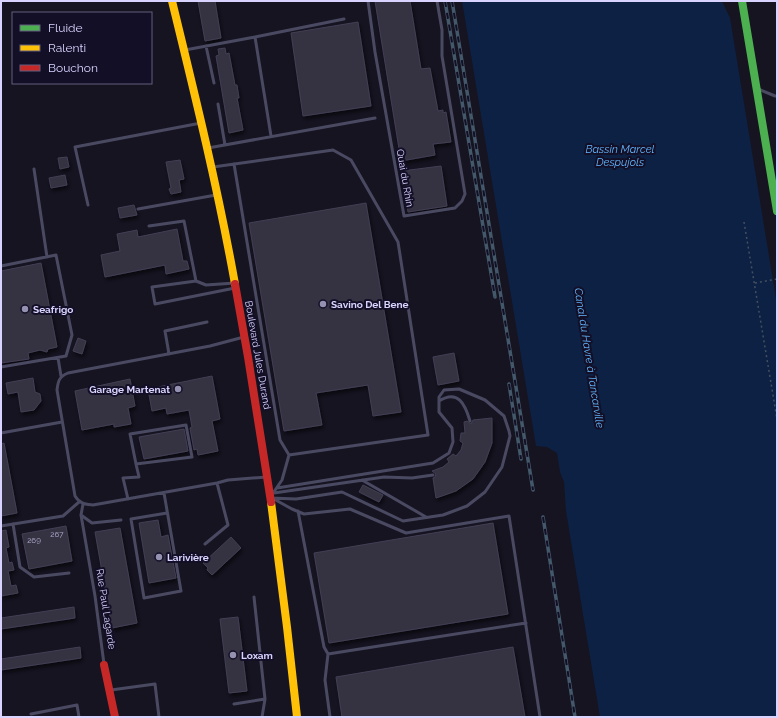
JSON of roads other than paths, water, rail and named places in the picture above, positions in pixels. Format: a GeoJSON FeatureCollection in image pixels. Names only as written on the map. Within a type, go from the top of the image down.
{"type":"FeatureCollection","features":[{"type":"Feature","properties":{"kind":"main road","name":"Boulevard Jules Durand"},"geometry":{"type":"LineString","coordinates":[[172,1],[213,167],[272,495],[297,717]]}},
{"type":"Feature","properties":{"kind":"main road"},"geometry":{"type":"LineString","coordinates":[[742,1],[777,211]]}},
{"type":"Feature","properties":{"kind":"main road","name":"Rue Paul Lagarde"},"geometry":{"type":"LineString","coordinates":[[104,664],[115,717]]}},
{"type":"Feature","properties":{"kind":"lane","name":"Quai du Rhin"},"geometry":{"type":"LineString","coordinates":[[368,1],[375,52],[404,216],[455,208],[465,194],[442,56],[442,30],[437,1]]}},
{"type":"Feature","properties":{"kind":"lane"},"geometry":{"type":"LineString","coordinates":[[185,50],[344,19]]}},
{"type":"Feature","properties":{"kind":"lane"},"geometry":{"type":"LineString","coordinates":[[255,37],[271,136]]}},
{"type":"Feature","properties":{"kind":"lane"},"geometry":{"type":"LineString","coordinates":[[206,46],[214,83]]}},
{"type":"Feature","properties":{"kind":"lane"},"geometry":{"type":"LineString","coordinates":[[757,89],[777,96]]}},
{"type":"Feature","properties":{"kind":"lane"},"geometry":{"type":"LineString","coordinates":[[218,104],[225,145]]}},
{"type":"Feature","properties":{"kind":"lane"},"geometry":{"type":"LineString","coordinates":[[208,148],[375,118]]}},
{"type":"Feature","properties":{"kind":"lane"},"geometry":{"type":"LineString","coordinates":[[88,205],[76,147],[202,123]]}},
{"type":"Feature","properties":{"kind":"lane"},"geometry":{"type":"LineString","coordinates":[[213,167],[333,150],[351,160],[398,242],[428,435],[289,456]]}},
{"type":"Feature","properties":{"kind":"lane"},"geometry":{"type":"LineString","coordinates":[[234,164],[280,440],[289,456],[282,480],[272,495]]}},
{"type":"Feature","properties":{"kind":"lane"},"geometry":{"type":"LineString","coordinates":[[34,169],[47,257]]}},
{"type":"Feature","properties":{"kind":"lane"},"geometry":{"type":"LineString","coordinates":[[138,210],[218,195]]}},
{"type":"Feature","properties":{"kind":"lane"},"geometry":{"type":"LineString","coordinates":[[149,226],[184,221],[196,281]]}},
{"type":"Feature","properties":{"kind":"lane"},"geometry":{"type":"LineString","coordinates":[[1,266],[56,255],[72,335],[66,356],[1,368]]}},
{"type":"Feature","properties":{"kind":"lane"},"geometry":{"type":"LineString","coordinates":[[196,281],[206,285],[235,285],[155,304],[152,287],[196,281]]}},
{"type":"Feature","properties":{"kind":"lane"},"geometry":{"type":"LineString","coordinates":[[169,354],[165,330],[207,322]]}},
{"type":"Feature","properties":{"kind":"lane"},"geometry":{"type":"LineString","coordinates":[[61,376],[68,373],[210,346],[244,337]]}},
{"type":"Feature","properties":{"kind":"lane"},"geometry":{"type":"LineString","coordinates":[[58,358],[61,376],[58,382],[57,390],[75,496],[79,502],[94,505],[228,480],[268,477]]}},
{"type":"Feature","properties":{"kind":"lane"},"geometry":{"type":"LineString","coordinates":[[272,495],[296,499],[342,492],[403,521],[443,515],[467,506],[485,492],[502,467],[510,436],[509,431],[504,416],[485,400],[459,389],[444,390],[439,397],[439,412],[452,428],[453,442],[449,454],[433,463],[276,488]]}},
{"type":"Feature","properties":{"kind":"lane"},"geometry":{"type":"LineString","coordinates":[[439,401],[447,396],[456,397],[467,411],[470,421]]}},
{"type":"Feature","properties":{"kind":"lane"},"geometry":{"type":"LineString","coordinates":[[1,433],[62,422]]}},
{"type":"Feature","properties":{"kind":"lane"},"geometry":{"type":"LineString","coordinates":[[128,499],[123,478],[139,477],[136,464],[130,434],[186,425],[192,457],[136,464]]}},
{"type":"Feature","properties":{"kind":"lane"},"geometry":{"type":"LineString","coordinates":[[272,495],[384,477],[412,478],[433,476]]}},
{"type":"Feature","properties":{"kind":"lane"},"geometry":{"type":"LineString","coordinates":[[362,480],[427,518]]}},
{"type":"Feature","properties":{"kind":"lane"},"geometry":{"type":"LineString","coordinates":[[205,544],[228,525],[217,483]]}},
{"type":"Feature","properties":{"kind":"lane"},"geometry":{"type":"LineString","coordinates":[[164,493],[181,591],[144,598],[131,519],[167,513]]}},
{"type":"Feature","properties":{"kind":"lane"},"geometry":{"type":"LineString","coordinates":[[272,495],[298,512],[304,514],[350,509],[406,533],[509,516],[540,717]]}},
{"type":"Feature","properties":{"kind":"lane"},"geometry":{"type":"LineString","coordinates":[[1,526],[63,516],[79,502]]}},
{"type":"Feature","properties":{"kind":"lane","name":"Rue Paul Lagarde"},"geometry":{"type":"LineString","coordinates":[[83,504],[81,515],[95,596],[104,664]]}},
{"type":"Feature","properties":{"kind":"lane"},"geometry":{"type":"LineString","coordinates":[[298,512],[324,647],[328,654],[325,680],[330,717]]}},
{"type":"Feature","properties":{"kind":"lane"},"geometry":{"type":"LineString","coordinates":[[81,515],[92,523],[120,520]]}},
{"type":"Feature","properties":{"kind":"lane"},"geometry":{"type":"LineString","coordinates":[[13,524],[20,567],[34,578],[69,572]]}},
{"type":"Feature","properties":{"kind":"lane"},"geometry":{"type":"LineString","coordinates":[[254,597],[266,700],[262,717]]}},
{"type":"Feature","properties":{"kind":"lane"},"geometry":{"type":"LineString","coordinates":[[328,654],[526,623]]}},
{"type":"Feature","properties":{"kind":"lane"},"geometry":{"type":"LineString","coordinates":[[109,690],[155,684],[159,717]]}},
{"type":"Feature","properties":{"kind":"lane"},"geometry":{"type":"LineString","coordinates":[[234,704],[266,700]]}},
{"type":"Feature","properties":{"kind":"lane"},"geometry":{"type":"LineString","coordinates":[[31,714],[77,705],[79,717]]}},
{"type":"Feature","properties":{"kind":"water","name":"Bassin Marcel Despujols"},"geometry":{"type":"Polygon","coordinates":[[[462,1],[722,1],[730,18],[777,305],[777,717],[600,717],[566,511],[564,482],[560,472],[557,453],[547,447],[536,446],[462,1]]]}},
{"type":"Feature","properties":{"kind":"railway"},"geometry":{"type":"LineString","coordinates":[[445,1],[495,297]]}},
{"type":"Feature","properties":{"kind":"railway"},"geometry":{"type":"LineString","coordinates":[[452,1],[533,490]]}},
{"type":"Feature","properties":{"kind":"railway"},"geometry":{"type":"LineString","coordinates":[[509,384],[521,459]]}},
{"type":"Feature","properties":{"kind":"railway"},"geometry":{"type":"LineString","coordinates":[[543,517],[575,717]]}},
{"type":"Feature","properties":{"kind":"place","name":"Savino Del Bene"},"geometry":{"type":"Point","coordinates":[323,304]}},
{"type":"Feature","properties":{"kind":"place","name":"Seafrigo"},"geometry":{"type":"Point","coordinates":[25,309]}},
{"type":"Feature","properties":{"kind":"place","name":"Garage Martenat"},"geometry":{"type":"Point","coordinates":[178,389]}},
{"type":"Feature","properties":{"kind":"place","name":"Larivière"},"geometry":{"type":"Point","coordinates":[159,557]}},
{"type":"Feature","properties":{"kind":"place","name":"Loxam"},"geometry":{"type":"Point","coordinates":[233,655]}},
{"type":"Feature","properties":{"kind":"water label","name":"Canal du Havre à Tancarville"},"geometry":{"type":"Point","coordinates":[589,358]}}]}
